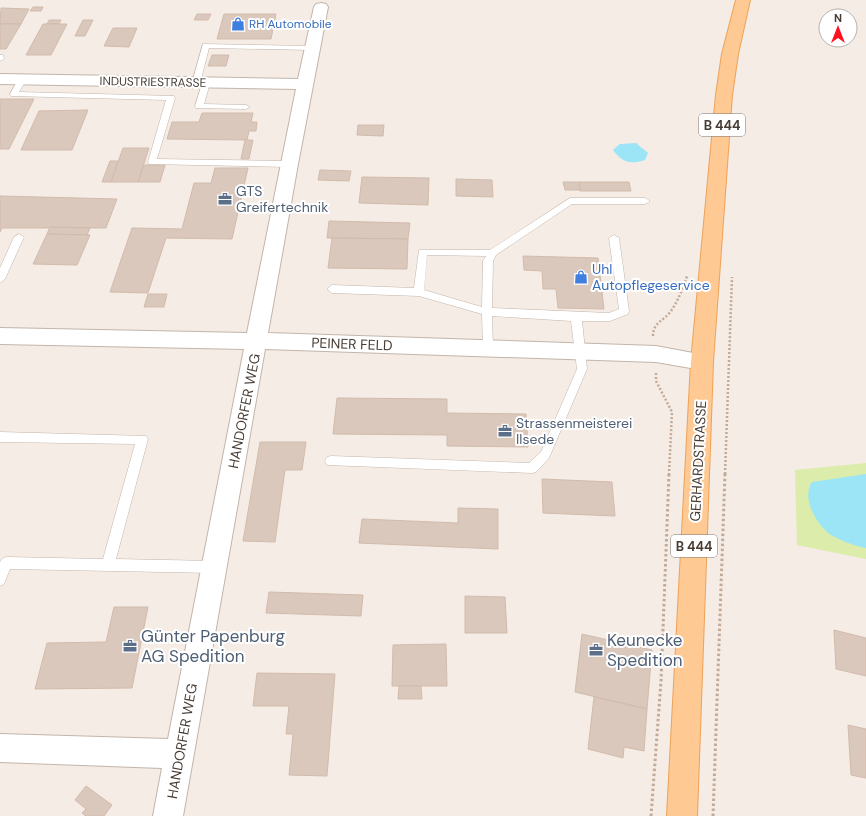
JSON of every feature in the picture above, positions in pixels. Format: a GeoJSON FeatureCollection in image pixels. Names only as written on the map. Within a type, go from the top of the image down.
{"type":"FeatureCollection","features":[{"type":"Feature","properties":{"kind":"main road","name":"GERHARDSTRASSE"},"geometry":{"type":"LineString","coordinates":[[682,816],[702,362],[713,251],[724,94],[730,54],[743,0]]}},
{"type":"Feature","properties":{"kind":"street","name":"HANDORFER WEG"},"geometry":{"type":"LineString","coordinates":[[168,816],[289,164],[321,6]]}},
{"type":"Feature","properties":{"kind":"street","name":"INDUSTRIESTRASSE"},"geometry":{"type":"LineString","coordinates":[[0,79],[305,84]]}},
{"type":"Feature","properties":{"kind":"street","name":"PEINER FELD"},"geometry":{"type":"LineString","coordinates":[[0,336],[257,341],[580,351],[656,354],[702,362]]}},
{"type":"Feature","properties":{"kind":"street"},"geometry":{"type":"LineString","coordinates":[[0,748],[179,754]]}},
{"type":"Feature","properties":{"kind":"lane"},"geometry":{"type":"LineString","coordinates":[[246,107],[199,106],[206,46],[312,48]]}},
{"type":"Feature","properties":{"kind":"lane"},"geometry":{"type":"LineString","coordinates":[[22,80],[14,94],[170,98],[152,162],[289,164]]}},
{"type":"Feature","properties":{"kind":"lane"},"geometry":{"type":"LineString","coordinates":[[488,348],[488,262],[492,253],[570,201],[645,202]]}},
{"type":"Feature","properties":{"kind":"lane"},"geometry":{"type":"LineString","coordinates":[[0,279],[18,237]]}},
{"type":"Feature","properties":{"kind":"lane"},"geometry":{"type":"LineString","coordinates":[[332,289],[420,292],[487,312],[576,317],[610,317],[624,311],[614,238]]}},
{"type":"Feature","properties":{"kind":"lane"},"geometry":{"type":"LineString","coordinates":[[420,292],[422,252],[492,253]]}},
{"type":"Feature","properties":{"kind":"lane"},"geometry":{"type":"LineString","coordinates":[[331,461],[532,468],[545,455],[582,369],[576,317]]}},
{"type":"Feature","properties":{"kind":"lane"},"geometry":{"type":"LineString","coordinates":[[0,437],[142,439],[108,565]]}},
{"type":"Feature","properties":{"kind":"lane"},"geometry":{"type":"LineString","coordinates":[[0,580],[6,563],[214,567]]}},
{"type":"Feature","properties":{"kind":"path"},"geometry":{"type":"LineString","coordinates":[[712,816],[732,274]]}},
{"type":"Feature","properties":{"kind":"green space"},"geometry":{"type":"Polygon","coordinates":[[[866,463],[866,559],[797,545],[795,470],[866,463]]]}},
{"type":"Feature","properties":{"kind":"water"},"geometry":{"type":"Polygon","coordinates":[[[636,143],[648,153],[645,160],[635,162],[626,161],[613,150],[620,144],[636,143]]]}},
{"type":"Feature","properties":{"kind":"water"},"geometry":{"type":"Polygon","coordinates":[[[866,474],[866,548],[844,541],[831,535],[825,530],[815,518],[809,503],[808,495],[812,482],[866,474]]]}},
{"type":"Feature","properties":{"kind":"building"},"geometry":{"type":"Polygon","coordinates":[[[33,7],[43,7],[41,11],[30,11],[33,7]]]}},
{"type":"Feature","properties":{"kind":"building"},"geometry":{"type":"Polygon","coordinates":[[[1,8],[29,9],[21,24],[0,24],[1,8]]]}},
{"type":"Feature","properties":{"kind":"building"},"geometry":{"type":"Polygon","coordinates":[[[197,14],[211,14],[208,20],[194,20],[197,14]]]}},
{"type":"Feature","properties":{"kind":"building"},"geometry":{"type":"Polygon","coordinates":[[[224,14],[276,14],[271,39],[217,39],[224,14]]]}},
{"type":"Feature","properties":{"kind":"building"},"geometry":{"type":"Polygon","coordinates":[[[49,20],[61,20],[59,24],[47,24],[49,20]]]}},
{"type":"Feature","properties":{"kind":"building"},"geometry":{"type":"Polygon","coordinates":[[[83,20],[93,20],[85,36],[75,36],[83,20]]]}},
{"type":"Feature","properties":{"kind":"building"},"geometry":{"type":"Polygon","coordinates":[[[0,24],[21,24],[6,49],[0,49],[0,24]]]}},
{"type":"Feature","properties":{"kind":"building"},"geometry":{"type":"Polygon","coordinates":[[[43,24],[67,24],[51,55],[26,55],[43,24]]]}},
{"type":"Feature","properties":{"kind":"building"},"geometry":{"type":"Polygon","coordinates":[[[113,28],[137,28],[129,47],[104,46],[113,28]]]}},
{"type":"Feature","properties":{"kind":"building"},"geometry":{"type":"Polygon","coordinates":[[[212,55],[229,55],[226,66],[208,66],[212,55]]]}},
{"type":"Feature","properties":{"kind":"building"},"geometry":{"type":"Polygon","coordinates":[[[0,99],[34,99],[9,149],[0,149],[0,99]]]}},
{"type":"Feature","properties":{"kind":"building"},"geometry":{"type":"Polygon","coordinates":[[[88,110],[72,150],[21,150],[39,111],[88,110]]]}},
{"type":"Feature","properties":{"kind":"building"},"geometry":{"type":"Polygon","coordinates":[[[202,113],[253,113],[251,122],[257,122],[256,131],[249,131],[247,140],[167,139],[172,122],[199,122],[202,113]]]}},
{"type":"Feature","properties":{"kind":"building"},"geometry":{"type":"Polygon","coordinates":[[[358,125],[384,125],[383,136],[357,135],[358,125]]]}},
{"type":"Feature","properties":{"kind":"building"},"geometry":{"type":"Polygon","coordinates":[[[245,140],[253,140],[249,159],[241,159],[245,140]]]}},
{"type":"Feature","properties":{"kind":"building"},"geometry":{"type":"Polygon","coordinates":[[[123,148],[149,148],[138,182],[111,182],[123,148]]]}},
{"type":"Feature","properties":{"kind":"building"},"geometry":{"type":"Polygon","coordinates":[[[110,161],[118,161],[111,182],[102,182],[110,161]]]}},
{"type":"Feature","properties":{"kind":"building"},"geometry":{"type":"Polygon","coordinates":[[[144,165],[165,165],[160,182],[138,182],[144,165]]]}},
{"type":"Feature","properties":{"kind":"building"},"geometry":{"type":"Polygon","coordinates":[[[215,168],[248,168],[232,239],[166,238],[148,293],[110,292],[132,228],[182,229],[194,183],[211,183],[215,168]]]}},
{"type":"Feature","properties":{"kind":"building"},"geometry":{"type":"Polygon","coordinates":[[[320,170],[351,171],[349,181],[318,180],[320,170]]]}},
{"type":"Feature","properties":{"kind":"building"},"geometry":{"type":"Polygon","coordinates":[[[362,177],[429,178],[428,205],[359,203],[362,177]]]}},
{"type":"Feature","properties":{"kind":"building"},"geometry":{"type":"Polygon","coordinates":[[[456,179],[492,180],[493,197],[456,196],[456,179]]]}},
{"type":"Feature","properties":{"kind":"building"},"geometry":{"type":"Polygon","coordinates":[[[563,182],[579,182],[580,190],[565,190],[563,182]]]}},
{"type":"Feature","properties":{"kind":"building"},"geometry":{"type":"Polygon","coordinates":[[[579,182],[629,182],[631,191],[580,191],[579,182]]]}},
{"type":"Feature","properties":{"kind":"building"},"geometry":{"type":"Polygon","coordinates":[[[0,196],[117,199],[106,228],[2,228],[0,232],[0,196]]]}},
{"type":"Feature","properties":{"kind":"building"},"geometry":{"type":"Polygon","coordinates":[[[329,221],[410,223],[408,239],[327,238],[329,221]]]}},
{"type":"Feature","properties":{"kind":"building"},"geometry":{"type":"Polygon","coordinates":[[[50,227],[90,228],[87,235],[47,234],[50,227]]]}},
{"type":"Feature","properties":{"kind":"building"},"geometry":{"type":"Polygon","coordinates":[[[47,234],[90,235],[77,265],[33,264],[47,234]]]}},
{"type":"Feature","properties":{"kind":"building"},"geometry":{"type":"Polygon","coordinates":[[[332,238],[408,239],[407,269],[328,268],[332,238]]]}},
{"type":"Feature","properties":{"kind":"building"},"geometry":{"type":"Polygon","coordinates":[[[523,256],[598,258],[604,309],[558,308],[556,289],[543,289],[542,271],[524,270],[523,256]]]}},
{"type":"Feature","properties":{"kind":"building"},"geometry":{"type":"Polygon","coordinates":[[[148,294],[167,294],[164,307],[144,307],[148,294]]]}},
{"type":"Feature","properties":{"kind":"building"},"geometry":{"type":"Polygon","coordinates":[[[337,398],[447,399],[447,413],[526,414],[528,447],[447,446],[447,435],[333,434],[337,398]]]}},
{"type":"Feature","properties":{"kind":"building"},"geometry":{"type":"Polygon","coordinates":[[[260,442],[306,442],[302,470],[285,470],[275,542],[243,541],[260,442]]]}},
{"type":"Feature","properties":{"kind":"building"},"geometry":{"type":"Polygon","coordinates":[[[542,479],[612,482],[615,516],[543,513],[542,479]]]}},
{"type":"Feature","properties":{"kind":"building"},"geometry":{"type":"Polygon","coordinates":[[[458,508],[498,509],[498,549],[359,543],[362,519],[458,523],[458,508]]]}},
{"type":"Feature","properties":{"kind":"building"},"geometry":{"type":"Polygon","coordinates":[[[269,592],[363,595],[361,616],[266,613],[269,592]]]}},
{"type":"Feature","properties":{"kind":"building"},"geometry":{"type":"Polygon","coordinates":[[[465,596],[505,597],[507,633],[465,633],[465,596]]]}},
{"type":"Feature","properties":{"kind":"building"},"geometry":{"type":"Polygon","coordinates":[[[114,607],[148,607],[132,688],[35,689],[47,643],[106,642],[114,607]]]}},
{"type":"Feature","properties":{"kind":"building"},"geometry":{"type":"Polygon","coordinates":[[[834,630],[866,638],[866,676],[836,669],[834,630]]]}},
{"type":"Feature","properties":{"kind":"building"},"geometry":{"type":"Polygon","coordinates":[[[582,634],[652,650],[647,709],[575,692],[582,634]]]}},
{"type":"Feature","properties":{"kind":"building"},"geometry":{"type":"Polygon","coordinates":[[[446,644],[447,686],[392,686],[393,645],[446,644]]]}},
{"type":"Feature","properties":{"kind":"building"},"geometry":{"type":"Polygon","coordinates":[[[257,673],[335,674],[327,776],[289,775],[293,734],[286,734],[289,706],[253,706],[257,673]]]}},
{"type":"Feature","properties":{"kind":"building"},"geometry":{"type":"Polygon","coordinates":[[[399,686],[421,686],[422,699],[398,699],[399,686]]]}},
{"type":"Feature","properties":{"kind":"building"},"geometry":{"type":"Polygon","coordinates":[[[594,697],[647,709],[644,751],[624,747],[623,758],[588,749],[594,697]]]}},
{"type":"Feature","properties":{"kind":"building"},"geometry":{"type":"Polygon","coordinates":[[[848,725],[866,729],[866,778],[851,775],[848,725]]]}},
{"type":"Feature","properties":{"kind":"building"},"geometry":{"type":"Polygon","coordinates":[[[86,786],[112,805],[104,816],[86,816],[82,813],[86,809],[75,800],[86,786]]]}},
{"type":"Feature","properties":{"kind":"place","name":"RH Automobile"},"geometry":{"type":"Point","coordinates":[238,24]}},
{"type":"Feature","properties":{"kind":"place","name":"GTS Greifertechnik"},"geometry":{"type":"Point","coordinates":[225,199]}},
{"type":"Feature","properties":{"kind":"place","name":"Uhl Autopflegeservice"},"geometry":{"type":"Point","coordinates":[581,277]}},
{"type":"Feature","properties":{"kind":"place","name":"Strassenmeisterei Ilsede"},"geometry":{"type":"Point","coordinates":[505,431]}},
{"type":"Feature","properties":{"kind":"place","name":"Günter Papenburg AG Spedition"},"geometry":{"type":"Point","coordinates":[130,646]}},
{"type":"Feature","properties":{"kind":"place","name":"Keunecke Spedition"},"geometry":{"type":"Point","coordinates":[596,650]}}]}
